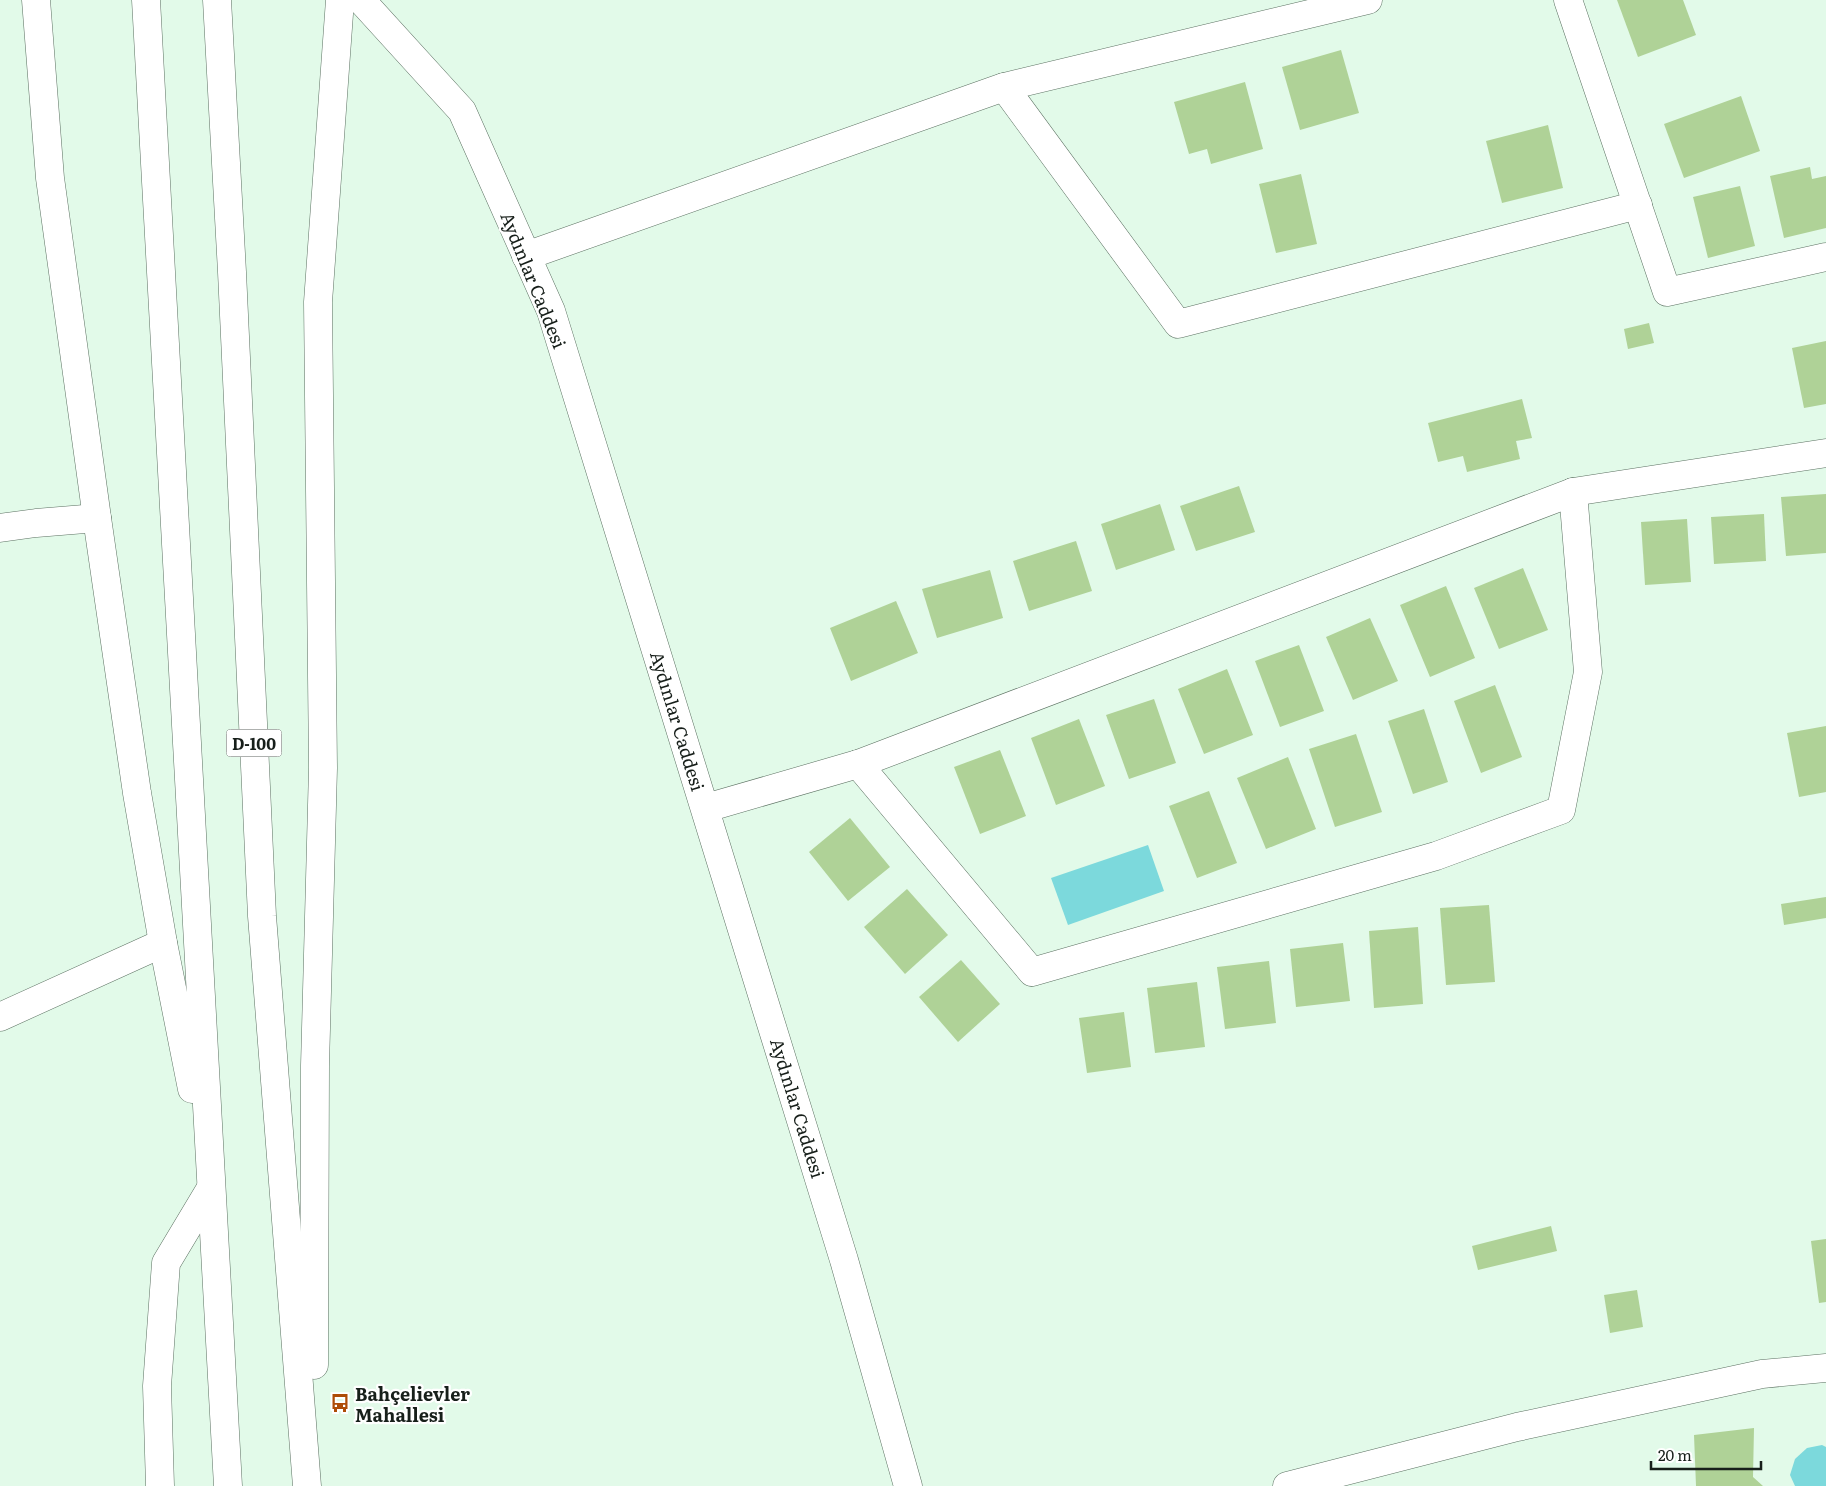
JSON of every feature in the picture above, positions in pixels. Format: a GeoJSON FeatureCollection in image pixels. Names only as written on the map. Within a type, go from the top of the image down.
{"type":"FeatureCollection","features":[{"type":"Feature","properties":{"kind":"main road"},"geometry":{"type":"LineString","coordinates":[[36,0],[50,178],[136,793],[162,943],[211,1188],[166,1263],[157,1386],[160,1486]]}},
{"type":"Feature","properties":{"kind":"main road"},"geometry":{"type":"LineString","coordinates":[[146,0],[228,1486]]}},
{"type":"Feature","properties":{"kind":"main road","name":"D-100"},"geometry":{"type":"LineString","coordinates":[[217,0],[262,916],[307,1486]]}},
{"type":"Feature","properties":{"kind":"main road"},"geometry":{"type":"LineString","coordinates":[[313,1486],[315,1066],[322,768],[318,302],[340,0]]}},
{"type":"Feature","properties":{"kind":"main road","name":"Aydınlar Caddesi"},"geometry":{"type":"LineString","coordinates":[[362,0],[462,111],[551,311],[844,1260],[908,1486]]}},
{"type":"Feature","properties":{"kind":"main road"},"geometry":{"type":"LineString","coordinates":[[526,256],[1004,87],[1368,0]]}},
{"type":"Feature","properties":{"kind":"main road"},"geometry":{"type":"LineString","coordinates":[[1568,0],[1667,292],[1826,258]]}},
{"type":"Feature","properties":{"kind":"main road"},"geometry":{"type":"LineString","coordinates":[[1004,87],[1178,324],[1638,205]]}},
{"type":"Feature","properties":{"kind":"main road"},"geometry":{"type":"LineString","coordinates":[[706,808],[858,764],[1573,492],[1826,453]]}},
{"type":"Feature","properties":{"kind":"main road"},"geometry":{"type":"LineString","coordinates":[[858,764],[1032,972],[1436,856],[1561,810],[1588,672],[1573,492]]}},
{"type":"Feature","properties":{"kind":"main road"},"geometry":{"type":"LineString","coordinates":[[0,528],[97,518]]}},
{"type":"Feature","properties":{"kind":"main road"},"geometry":{"type":"LineString","coordinates":[[0,1017],[162,943]]}},
{"type":"Feature","properties":{"kind":"main road"},"geometry":{"type":"LineString","coordinates":[[1287,1486],[1517,1427],[1762,1374],[1826,1368]]}},
{"type":"Feature","properties":{"kind":"water"},"geometry":{"type":"Polygon","coordinates":[[[1148,845],[1164,891],[1068,925],[1051,878],[1148,845]]]}},
{"type":"Feature","properties":{"kind":"water"},"geometry":{"type":"Polygon","coordinates":[[[1822,1445],[1826,1447],[1826,1486],[1795,1486],[1790,1475],[1795,1459],[1807,1448],[1822,1445]]]}},
{"type":"Feature","properties":{"kind":"building"},"geometry":{"type":"Polygon","coordinates":[[[1617,0],[1683,0],[1696,35],[1638,57],[1617,0]]]}},
{"type":"Feature","properties":{"kind":"building"},"geometry":{"type":"Polygon","coordinates":[[[1341,50],[1359,113],[1300,130],[1282,67],[1341,50]]]}},
{"type":"Feature","properties":{"kind":"building"},"geometry":{"type":"Polygon","coordinates":[[[1245,82],[1263,149],[1211,164],[1207,149],[1189,154],[1174,102],[1245,82]]]}},
{"type":"Feature","properties":{"kind":"building"},"geometry":{"type":"Polygon","coordinates":[[[1741,96],[1760,151],[1684,178],[1664,124],[1741,96]]]}},
{"type":"Feature","properties":{"kind":"building"},"geometry":{"type":"Polygon","coordinates":[[[1548,125],[1563,188],[1502,203],[1486,141],[1548,125]]]}},
{"type":"Feature","properties":{"kind":"building"},"geometry":{"type":"Polygon","coordinates":[[[1810,167],[1812,179],[1826,176],[1826,228],[1784,238],[1770,176],[1810,167]]]}},
{"type":"Feature","properties":{"kind":"building"},"geometry":{"type":"Polygon","coordinates":[[[1301,174],[1317,244],[1276,253],[1259,184],[1301,174]]]}},
{"type":"Feature","properties":{"kind":"building"},"geometry":{"type":"Polygon","coordinates":[[[1740,186],[1755,246],[1708,258],[1693,197],[1740,186]]]}},
{"type":"Feature","properties":{"kind":"building"},"geometry":{"type":"Polygon","coordinates":[[[1649,323],[1654,343],[1628,349],[1624,329],[1649,323]]]}},
{"type":"Feature","properties":{"kind":"building"},"geometry":{"type":"Polygon","coordinates":[[[1826,341],[1826,404],[1804,408],[1792,348],[1826,341]]]}},
{"type":"Feature","properties":{"kind":"building"},"geometry":{"type":"Polygon","coordinates":[[[1522,399],[1532,438],[1516,441],[1520,459],[1467,472],[1463,456],[1438,462],[1428,423],[1522,399]]]}},
{"type":"Feature","properties":{"kind":"building"},"geometry":{"type":"Polygon","coordinates":[[[1239,486],[1255,532],[1196,551],[1180,506],[1239,486]]]}},
{"type":"Feature","properties":{"kind":"building"},"geometry":{"type":"Polygon","coordinates":[[[1826,494],[1826,553],[1786,556],[1781,497],[1826,494]]]}},
{"type":"Feature","properties":{"kind":"building"},"geometry":{"type":"Polygon","coordinates":[[[1160,504],[1175,550],[1116,570],[1101,524],[1160,504]]]}},
{"type":"Feature","properties":{"kind":"building"},"geometry":{"type":"Polygon","coordinates":[[[1764,514],[1766,561],[1714,564],[1711,517],[1764,514]]]}},
{"type":"Feature","properties":{"kind":"building"},"geometry":{"type":"Polygon","coordinates":[[[1687,519],[1691,582],[1645,585],[1641,522],[1687,519]]]}},
{"type":"Feature","properties":{"kind":"building"},"geometry":{"type":"Polygon","coordinates":[[[1076,541],[1092,591],[1029,611],[1013,561],[1076,541]]]}},
{"type":"Feature","properties":{"kind":"building"},"geometry":{"type":"Polygon","coordinates":[[[1523,568],[1548,630],[1499,649],[1474,588],[1523,568]]]}},
{"type":"Feature","properties":{"kind":"building"},"geometry":{"type":"Polygon","coordinates":[[[990,570],[1003,618],[937,638],[922,589],[990,570]]]}},
{"type":"Feature","properties":{"kind":"building"},"geometry":{"type":"Polygon","coordinates":[[[1446,586],[1475,658],[1430,677],[1400,605],[1446,586]]]}},
{"type":"Feature","properties":{"kind":"building"},"geometry":{"type":"Polygon","coordinates":[[[896,601],[918,653],[851,681],[830,628],[896,601]]]}},
{"type":"Feature","properties":{"kind":"building"},"geometry":{"type":"Polygon","coordinates":[[[1370,618],[1398,681],[1353,700],[1326,637],[1370,618]]]}},
{"type":"Feature","properties":{"kind":"building"},"geometry":{"type":"Polygon","coordinates":[[[1299,645],[1324,711],[1280,727],[1255,661],[1299,645]]]}},
{"type":"Feature","properties":{"kind":"building"},"geometry":{"type":"Polygon","coordinates":[[[1227,669],[1253,735],[1204,754],[1178,689],[1227,669]]]}},
{"type":"Feature","properties":{"kind":"building"},"geometry":{"type":"Polygon","coordinates":[[[1495,685],[1522,757],[1481,773],[1454,701],[1495,685]]]}},
{"type":"Feature","properties":{"kind":"building"},"geometry":{"type":"Polygon","coordinates":[[[1154,699],[1176,763],[1129,779],[1106,715],[1154,699]]]}},
{"type":"Feature","properties":{"kind":"building"},"geometry":{"type":"Polygon","coordinates":[[[1424,709],[1448,782],[1413,794],[1388,721],[1424,709]]]}},
{"type":"Feature","properties":{"kind":"building"},"geometry":{"type":"Polygon","coordinates":[[[1079,719],[1105,786],[1056,805],[1031,738],[1079,719]]]}},
{"type":"Feature","properties":{"kind":"building"},"geometry":{"type":"Polygon","coordinates":[[[1826,726],[1826,792],[1799,797],[1787,733],[1826,726]]]}},
{"type":"Feature","properties":{"kind":"building"},"geometry":{"type":"Polygon","coordinates":[[[1356,734],[1382,812],[1335,827],[1309,749],[1356,734]]]}},
{"type":"Feature","properties":{"kind":"building"},"geometry":{"type":"Polygon","coordinates":[[[1000,750],[1026,816],[980,834],[954,767],[1000,750]]]}},
{"type":"Feature","properties":{"kind":"building"},"geometry":{"type":"Polygon","coordinates":[[[1288,757],[1316,829],[1266,849],[1237,778],[1288,757]]]}},
{"type":"Feature","properties":{"kind":"building"},"geometry":{"type":"Polygon","coordinates":[[[1209,791],[1237,863],[1197,878],[1169,806],[1209,791]]]}},
{"type":"Feature","properties":{"kind":"building"},"geometry":{"type":"Polygon","coordinates":[[[850,818],[890,867],[848,901],[809,852],[850,818]]]}},
{"type":"Feature","properties":{"kind":"building"},"geometry":{"type":"Polygon","coordinates":[[[907,889],[948,935],[905,974],[864,927],[907,889]]]}},
{"type":"Feature","properties":{"kind":"building"},"geometry":{"type":"Polygon","coordinates":[[[1826,897],[1826,918],[1784,925],[1781,904],[1826,897]]]}},
{"type":"Feature","properties":{"kind":"building"},"geometry":{"type":"Polygon","coordinates":[[[1489,905],[1495,982],[1446,985],[1440,908],[1489,905]]]}},
{"type":"Feature","properties":{"kind":"building"},"geometry":{"type":"Polygon","coordinates":[[[1418,927],[1423,1004],[1374,1008],[1369,931],[1418,927]]]}},
{"type":"Feature","properties":{"kind":"building"},"geometry":{"type":"Polygon","coordinates":[[[1343,943],[1350,1001],[1296,1007],[1290,949],[1343,943]]]}},
{"type":"Feature","properties":{"kind":"building"},"geometry":{"type":"Polygon","coordinates":[[[961,960],[1000,1004],[958,1042],[919,997],[961,960]]]}},
{"type":"Feature","properties":{"kind":"building"},"geometry":{"type":"Polygon","coordinates":[[[1269,961],[1276,1023],[1225,1029],[1217,967],[1269,961]]]}},
{"type":"Feature","properties":{"kind":"building"},"geometry":{"type":"Polygon","coordinates":[[[1197,982],[1205,1047],[1155,1053],[1147,988],[1197,982]]]}},
{"type":"Feature","properties":{"kind":"building"},"geometry":{"type":"Polygon","coordinates":[[[1124,1012],[1131,1067],[1087,1073],[1079,1018],[1124,1012]]]}},
{"type":"Feature","properties":{"kind":"building"},"geometry":{"type":"Polygon","coordinates":[[[1551,1226],[1557,1251],[1478,1270],[1472,1246],[1551,1226]]]}},
{"type":"Feature","properties":{"kind":"building"},"geometry":{"type":"Polygon","coordinates":[[[1826,1239],[1826,1302],[1819,1303],[1811,1241],[1826,1239]]]}},
{"type":"Feature","properties":{"kind":"building"},"geometry":{"type":"Polygon","coordinates":[[[1637,1290],[1643,1327],[1610,1333],[1604,1295],[1637,1290]]]}},
{"type":"Feature","properties":{"kind":"building"},"geometry":{"type":"Polygon","coordinates":[[[1754,1428],[1753,1477],[1763,1486],[1696,1486],[1694,1435],[1754,1428]]]}},
{"type":"Feature","properties":{"kind":"place","name":"Bahçelievler Mahallesi"},"geometry":{"type":"Point","coordinates":[340,1403]}}]}
